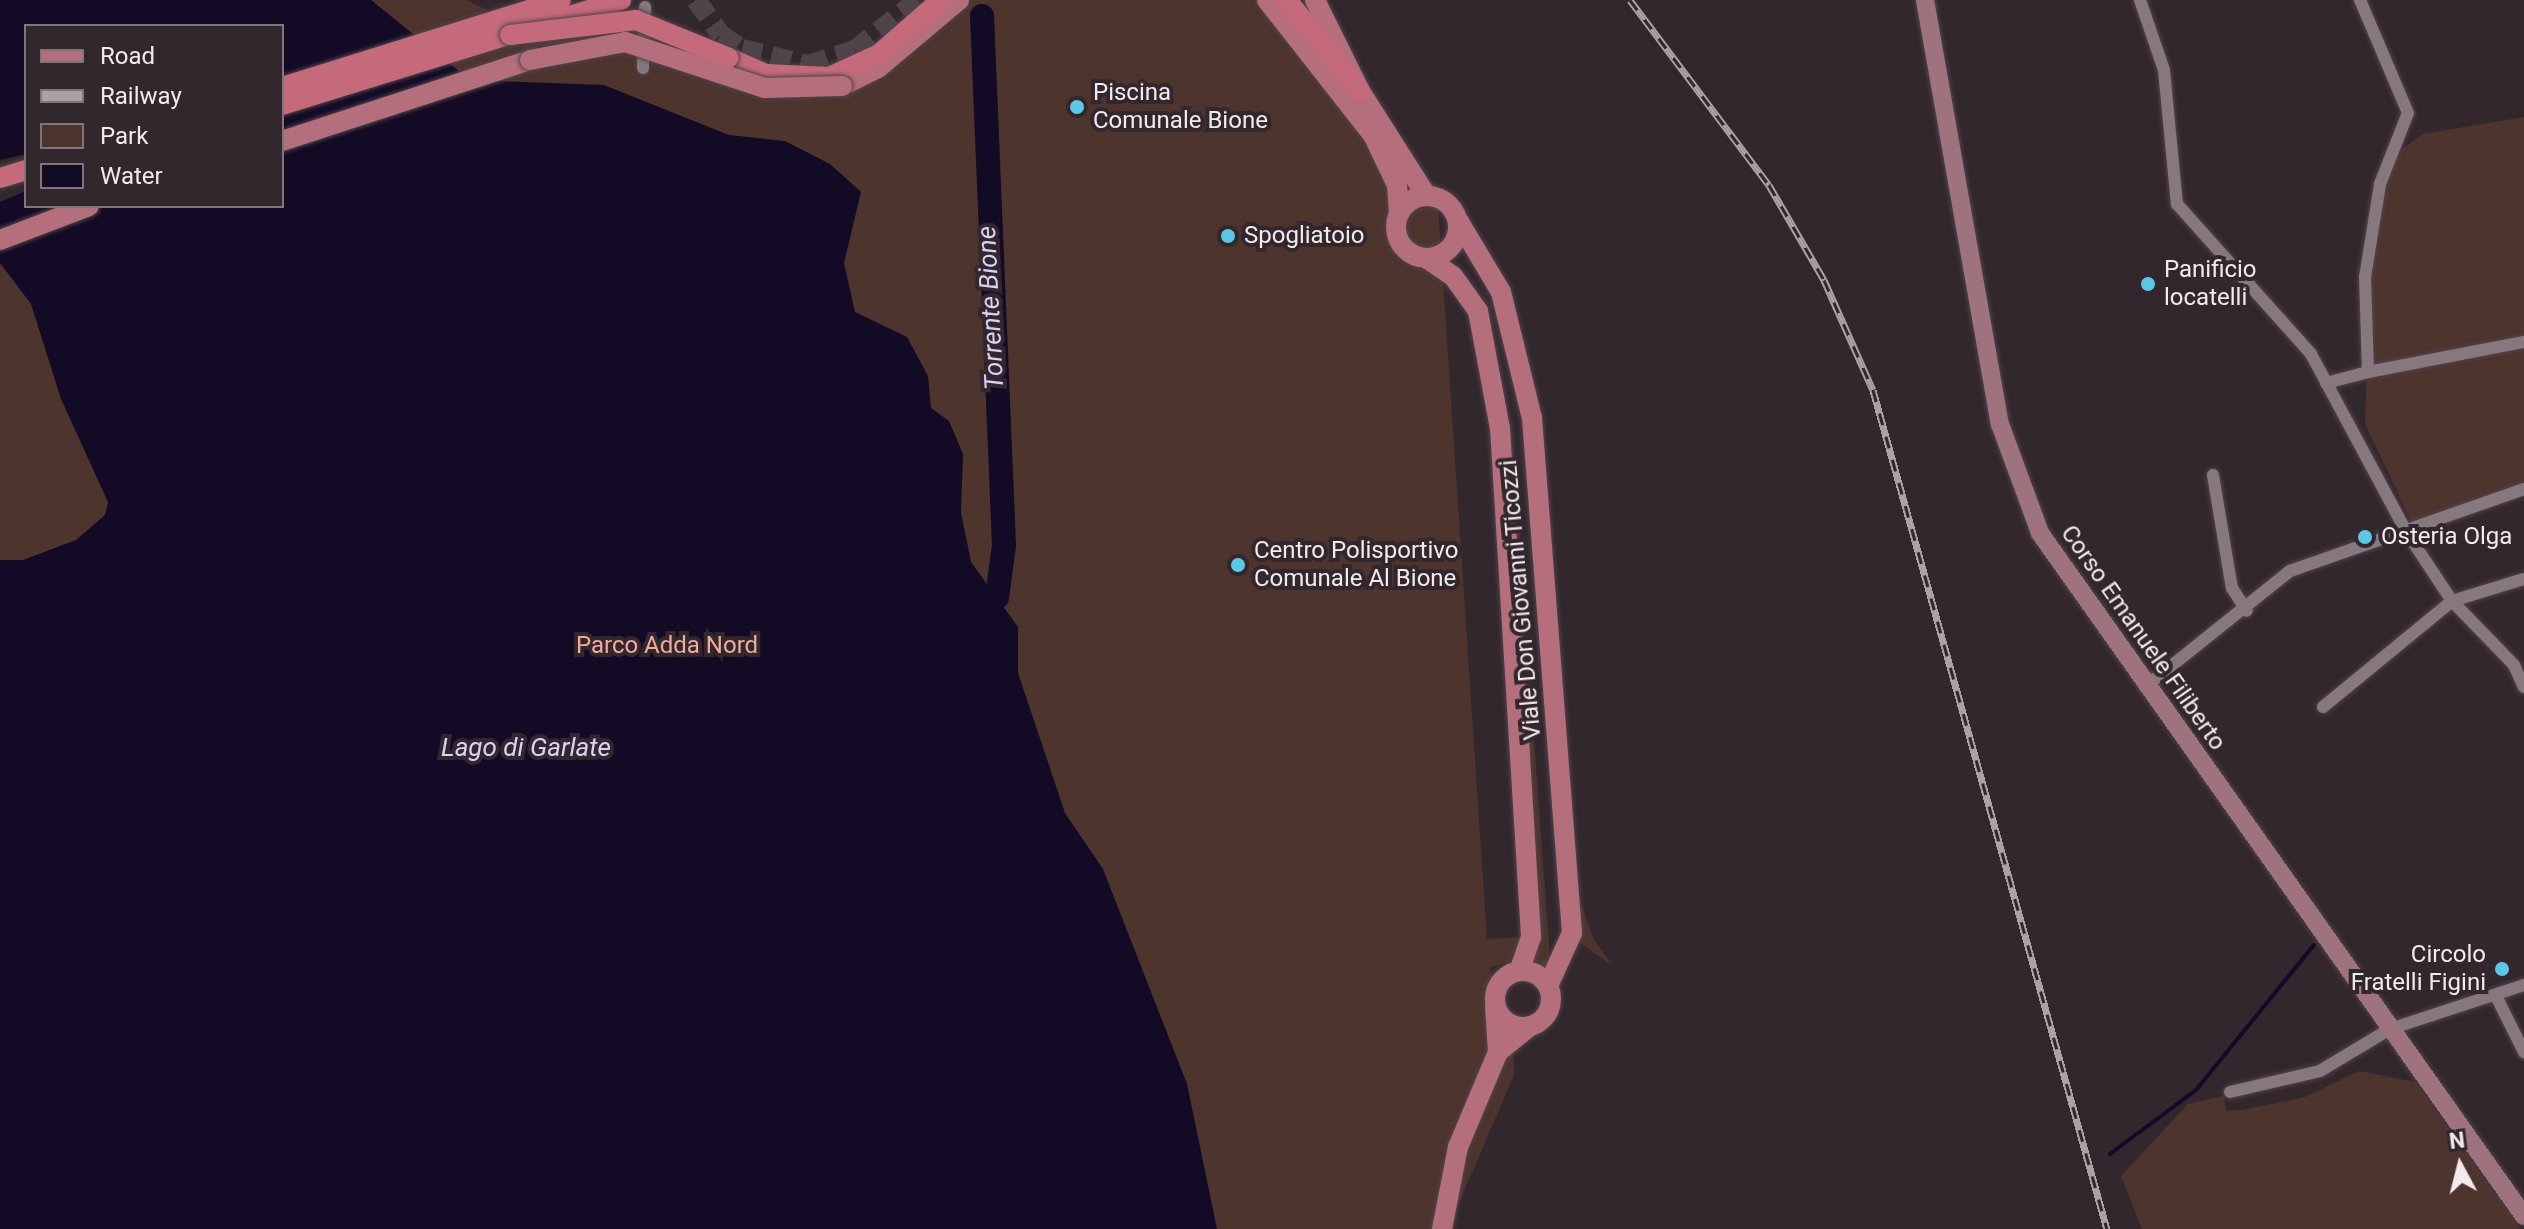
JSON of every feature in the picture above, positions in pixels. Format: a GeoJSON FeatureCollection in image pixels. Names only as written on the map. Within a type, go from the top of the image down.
{"type":"FeatureCollection","features":[{"type":"Feature","properties":{"kind":"highway"},"geometry":{"type":"LineString","coordinates":[[284,86],[540,4],[561,0]]}},
{"type":"Feature","properties":{"kind":"highway"},"geometry":{"type":"LineString","coordinates":[[284,104],[621,0]]}},
{"type":"Feature","properties":{"kind":"highway"},"geometry":{"type":"LineString","coordinates":[[510,35],[636,20],[766,74],[842,79],[879,54],[941,0]]}},
{"type":"Feature","properties":{"kind":"highway"},"geometry":{"type":"LineString","coordinates":[[1287,0],[1360,91]]}},
{"type":"Feature","properties":{"kind":"highway"},"geometry":{"type":"LineString","coordinates":[[0,178],[24,180]]}},
{"type":"Feature","properties":{"kind":"highway"},"geometry":{"type":"LineString","coordinates":[[0,193],[24,180]]}},
{"type":"Feature","properties":{"kind":"main road"},"geometry":{"type":"LineString","coordinates":[[284,140],[530,60],[625,42],[765,88],[842,79],[878,68],[959,0]]}},
{"type":"Feature","properties":{"kind":"main road"},"geometry":{"type":"LineString","coordinates":[[1256,0],[1282,24]]}},
{"type":"Feature","properties":{"kind":"main road","name":"Viale Don Giovanni Ticozzi"},"geometry":{"type":"LineString","coordinates":[[1267,0],[1282,24],[1373,135],[1397,185],[1399,242],[1453,276],[1478,311],[1496,401],[1531,937],[1519,971]]}},
{"type":"Feature","properties":{"kind":"main road"},"geometry":{"type":"LineString","coordinates":[[1315,0],[1360,91],[1426,195],[1399,212]]}},
{"type":"Feature","properties":{"kind":"main road","name":"Corso Emanuele Filiberto"},"geometry":{"type":"LineString","coordinates":[[1926,0],[2011,463],[2053,557],[2524,1216]]}},
{"type":"Feature","properties":{"kind":"main road","name":"Viale Don Giovanni Ticozzi"},"geometry":{"type":"LineString","coordinates":[[1426,195],[1445,201],[1501,292],[1532,418],[1572,933],[1548,986]]}},
{"type":"Feature","properties":{"kind":"main road"},"geometry":{"type":"LineString","coordinates":[[0,240],[84,208]]}},
{"type":"Feature","properties":{"kind":"main road"},"geometry":{"type":"LineString","coordinates":[[1426,258],[1452,246],[1458,220]]}},
{"type":"Feature","properties":{"kind":"main road"},"geometry":{"type":"LineString","coordinates":[[1442,1229],[1458,1147],[1498,1052],[1495,1006],[1502,980],[1519,971],[1548,986],[1549,1009],[1498,1052]]}},
{"type":"Feature","properties":{"kind":"main road"},"geometry":{"type":"LineString","coordinates":[[1495,1006],[1505,1020],[1530,1026]]}},
{"type":"Feature","properties":{"kind":"street"},"geometry":{"type":"LineString","coordinates":[[2140,0],[2164,70],[2177,204],[2311,354],[2407,533],[2452,601],[2514,665],[2524,687]]}},
{"type":"Feature","properties":{"kind":"street"},"geometry":{"type":"LineString","coordinates":[[2360,0],[2408,113],[2380,184],[2372,231],[2365,277],[2368,372]]}},
{"type":"Feature","properties":{"kind":"street"},"geometry":{"type":"LineString","coordinates":[[643,68],[645,7]]}},
{"type":"Feature","properties":{"kind":"street"},"geometry":{"type":"LineString","coordinates":[[2326,383],[2524,342]]}},
{"type":"Feature","properties":{"kind":"street"},"geometry":{"type":"LineString","coordinates":[[2213,475],[2232,588],[2247,611]]}},
{"type":"Feature","properties":{"kind":"street"},"geometry":{"type":"LineString","coordinates":[[2145,687],[2247,611],[2290,571],[2407,533],[2524,489]]}},
{"type":"Feature","properties":{"kind":"street"},"geometry":{"type":"LineString","coordinates":[[2323,707],[2452,601],[2524,579]]}},
{"type":"Feature","properties":{"kind":"street"},"geometry":{"type":"LineString","coordinates":[[2230,1092],[2320,1071],[2390,1029],[2524,985]]}},
{"type":"Feature","properties":{"kind":"street"},"geometry":{"type":"LineString","coordinates":[[2496,996],[2524,1052]]}},
{"type":"Feature","properties":{"kind":"green space","name":"Lago di Garlate"},"geometry":{"type":"Polygon","coordinates":[[[0,0],[467,0],[495,14],[612,13],[773,71],[834,73],[959,0],[1262,0],[1360,94],[1437,190],[1487,939],[1524,937],[1510,961],[1489,968],[1513,1024],[1514,1075],[1448,1229],[0,1229],[0,0]]]}},
{"type":"Feature","properties":{"kind":"green space"},"geometry":{"type":"Polygon","coordinates":[[[2524,117],[2524,494],[2412,523],[2365,424],[2371,235],[2385,181],[2401,150],[2423,134],[2524,117]]]}},
{"type":"Feature","properties":{"kind":"green space"},"geometry":{"type":"Polygon","coordinates":[[[1494,346],[1512,438],[1551,972],[1530,960],[1494,346]]]}},
{"type":"Feature","properties":{"kind":"green space"},"geometry":{"type":"Polygon","coordinates":[[[1578,897],[1595,941],[1612,965],[1580,943],[1578,897]]]}},
{"type":"Feature","properties":{"kind":"green space"},"geometry":{"type":"Polygon","coordinates":[[[2359,1071],[2415,1082],[2520,1229],[2142,1229],[2121,1176],[2188,1104],[2224,1096],[2226,1111],[2242,1110],[2305,1097],[2359,1071]]]}},
{"type":"Feature","properties":{"kind":"water","name":"Lago di Garlate"},"geometry":{"type":"Polygon","coordinates":[[[0,0],[371,0],[470,80],[604,85],[729,135],[785,141],[830,164],[861,192],[844,263],[855,312],[907,337],[928,376],[931,408],[949,421],[963,454],[961,513],[971,562],[1018,627],[1018,673],[1065,813],[1103,869],[1187,1084],[1217,1229],[0,1229],[0,560],[23,560],[76,540],[105,515],[108,502],[61,399],[31,304],[0,263],[0,0]]]}},
{"type":"Feature","properties":{"kind":"pier"},"geometry":{"type":"Polygon","coordinates":[[[24,154],[24,192],[0,202],[0,160],[24,154]]]}},
{"type":"Feature","properties":{"kind":"waterway","name":"Torrente Bione"},"geometry":{"type":"LineString","coordinates":[[982,16],[1004,545],[997,598]]}},
{"type":"Feature","properties":{"kind":"waterway"},"geometry":{"type":"LineString","coordinates":[[2110,1154],[2196,1090],[2314,945]]}},
{"type":"Feature","properties":{"kind":"tunnel"},"geometry":{"type":"LineString","coordinates":[[696,0],[721,35],[742,49],[808,65],[855,50],[918,0]]}},
{"type":"Feature","properties":{"kind":"railway"},"geometry":{"type":"LineString","coordinates":[[1630,0],[1769,185],[1824,280],[1873,390],[2107,1229]]}},
{"type":"Feature","properties":{"kind":"place","name":"Piscina Comunale Bione"},"geometry":{"type":"Point","coordinates":[1077,107]}},
{"type":"Feature","properties":{"kind":"place","name":"Spogliatoio"},"geometry":{"type":"Point","coordinates":[1228,236]}},
{"type":"Feature","properties":{"kind":"place","name":"Panificio locatelli"},"geometry":{"type":"Point","coordinates":[2148,284]}},
{"type":"Feature","properties":{"kind":"place","name":"Osteria Olga"},"geometry":{"type":"Point","coordinates":[2365,537]}},
{"type":"Feature","properties":{"kind":"place","name":"Centro Polisportivo Comunale Al Bione"},"geometry":{"type":"Point","coordinates":[1238,565]}},
{"type":"Feature","properties":{"kind":"place","name":"Circolo Fratelli Figini"},"geometry":{"type":"Point","coordinates":[2502,969]}},
{"type":"Feature","properties":{"kind":"park label","name":"Parco Adda Nord"},"geometry":{"type":"Point","coordinates":[667,646]}}]}
